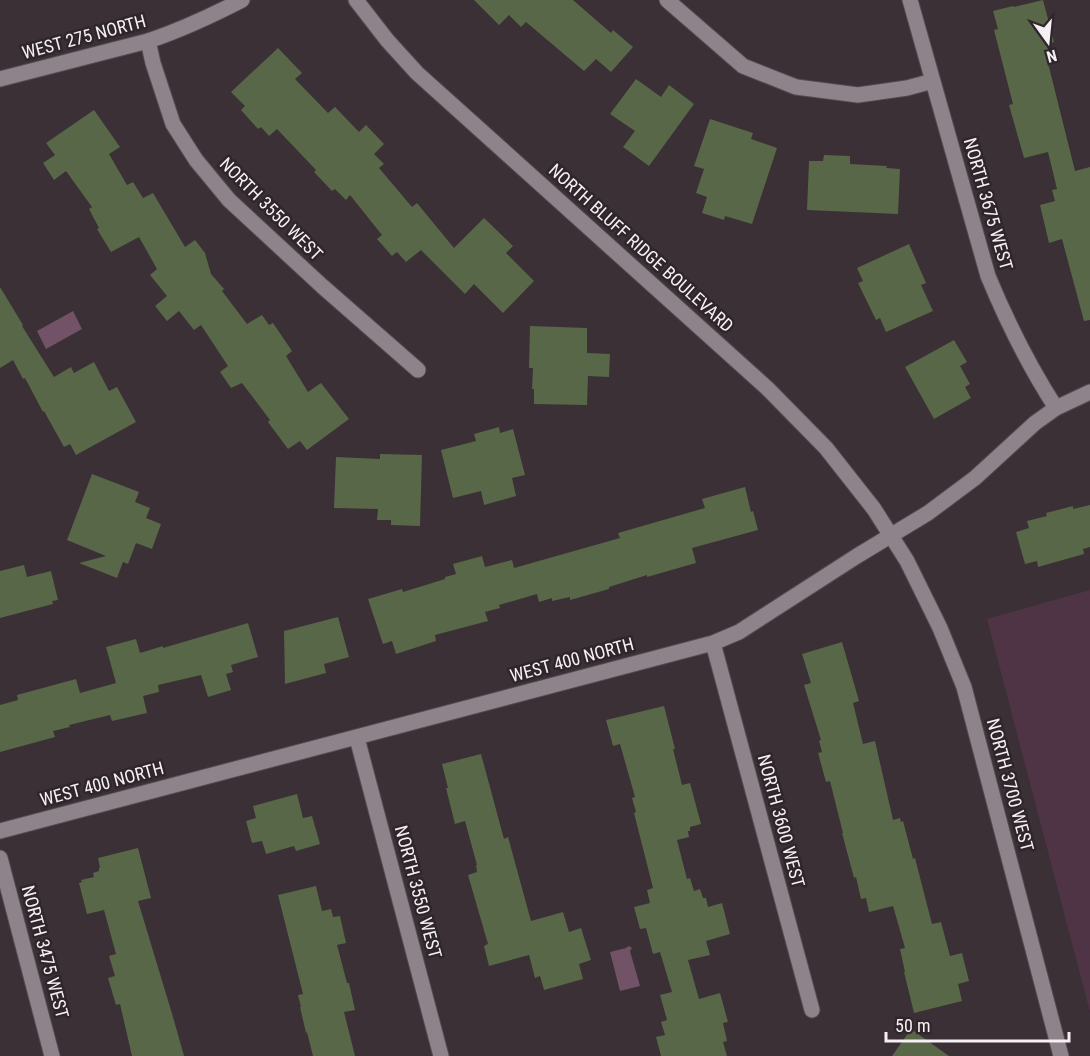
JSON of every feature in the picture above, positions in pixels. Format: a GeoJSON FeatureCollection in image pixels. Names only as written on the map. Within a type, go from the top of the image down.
{"type":"FeatureCollection","features":[{"type":"Feature","properties":{"kind":"street","name":"WEST 275 NORTH"},"geometry":{"type":"LineString","coordinates":[[0,80],[148,41],[215,14],[242,0]]}},
{"type":"Feature","properties":{"kind":"street","name":"NORTH BLUFF RIDGE BOULEVARD"},"geometry":{"type":"LineString","coordinates":[[356,0],[387,40],[417,73],[767,388],[825,448],[874,509],[891,535]]}},
{"type":"Feature","properties":{"kind":"street"},"geometry":{"type":"LineString","coordinates":[[667,0],[743,66],[796,87],[858,95],[907,88],[933,81]]}},
{"type":"Feature","properties":{"kind":"street","name":"NORTH 3675 WEST"},"geometry":{"type":"LineString","coordinates":[[910,0],[988,276],[1002,311],[1056,408]]}},
{"type":"Feature","properties":{"kind":"street","name":"NORTH 3550 WEST"},"geometry":{"type":"LineString","coordinates":[[148,41],[173,124],[196,160],[238,207],[322,286],[417,370]]}},
{"type":"Feature","properties":{"kind":"street","name":"WEST 400 NORTH"},"geometry":{"type":"LineString","coordinates":[[0,831],[713,643],[739,632],[928,513],[975,478],[1035,423],[1056,408],[1090,392]]}},
{"type":"Feature","properties":{"kind":"street","name":"NORTH 3700 WEST"},"geometry":{"type":"LineString","coordinates":[[891,535],[907,561],[940,628],[964,687],[1061,1056]]}},
{"type":"Feature","properties":{"kind":"street","name":"NORTH 3600 WEST"},"geometry":{"type":"LineString","coordinates":[[713,643],[812,1010]]}},
{"type":"Feature","properties":{"kind":"street","name":"NORTH 3550 WEST"},"geometry":{"type":"LineString","coordinates":[[357,738],[441,1056]]}},
{"type":"Feature","properties":{"kind":"street","name":"NORTH 3475 WEST"},"geometry":{"type":"LineString","coordinates":[[0,858],[52,1056]]}},
{"type":"Feature","properties":{"kind":"shaded area"},"geometry":{"type":"Polygon","coordinates":[[[73,311],[82,329],[46,349],[37,331],[73,311]]]}},
{"type":"Feature","properties":{"kind":"shaded area"},"geometry":{"type":"Polygon","coordinates":[[[1090,590],[1090,1012],[987,619],[1090,590]]]}},
{"type":"Feature","properties":{"kind":"shaded area"},"geometry":{"type":"Polygon","coordinates":[[[629,946],[632,948],[630,951],[640,986],[620,991],[610,952],[629,946]]]}},
{"type":"Feature","properties":{"kind":"building"},"geometry":{"type":"Polygon","coordinates":[[[474,0],[573,0],[611,33],[613,30],[633,47],[611,72],[596,59],[584,71],[526,22],[521,27],[509,15],[499,25],[474,0]]]}},
{"type":"Feature","properties":{"kind":"building"},"geometry":{"type":"Polygon","coordinates":[[[1043,0],[1054,42],[1049,44],[1052,54],[1046,55],[1075,171],[1090,167],[1090,320],[1084,321],[1062,239],[1049,243],[1040,205],[1055,201],[1052,190],[1057,189],[1048,152],[1024,158],[1009,105],[1013,104],[994,30],[998,29],[993,11],[1043,0]]]}},
{"type":"Feature","properties":{"kind":"building"},"geometry":{"type":"Polygon","coordinates":[[[278,48],[302,73],[295,79],[328,113],[335,107],[359,132],[366,125],[384,144],[374,154],[384,164],[379,168],[412,207],[417,203],[454,248],[484,218],[513,246],[506,253],[534,281],[503,313],[474,284],[465,294],[421,250],[406,262],[397,252],[392,256],[377,239],[382,235],[350,195],[346,200],[335,189],[332,191],[314,172],[316,170],[277,129],[269,136],[261,127],[258,129],[241,110],[245,106],[231,92],[278,48]]]}},
{"type":"Feature","properties":{"kind":"building"},"geometry":{"type":"Polygon","coordinates":[[[636,79],[661,97],[669,85],[694,104],[649,166],[623,147],[635,131],[610,114],[636,79]]]}},
{"type":"Feature","properties":{"kind":"building"},"geometry":{"type":"Polygon","coordinates":[[[94,110],[120,147],[109,154],[127,185],[133,182],[143,198],[153,193],[185,247],[195,240],[205,253],[211,274],[247,324],[262,315],[269,325],[273,323],[292,351],[286,356],[308,392],[321,383],[349,419],[307,450],[300,441],[288,449],[268,422],[270,420],[242,383],[231,388],[220,372],[228,366],[201,325],[194,330],[179,311],[167,321],[155,306],[167,296],[150,275],[157,269],[139,237],[111,252],[97,229],[99,228],[89,209],[92,207],[66,171],[54,180],[43,163],[55,155],[46,143],[94,110]]]}},
{"type":"Feature","properties":{"kind":"building"},"geometry":{"type":"Polygon","coordinates":[[[710,119],[753,133],[751,139],[777,148],[752,224],[725,216],[724,220],[702,213],[707,197],[696,193],[704,169],[694,166],[710,119]]]}},
{"type":"Feature","properties":{"kind":"building"},"geometry":{"type":"Polygon","coordinates":[[[824,155],[850,156],[850,164],[900,169],[898,214],[807,210],[809,161],[823,161],[824,155]]]}},
{"type":"Feature","properties":{"kind":"building"},"geometry":{"type":"Polygon","coordinates":[[[909,244],[926,283],[921,285],[933,311],[886,332],[880,318],[876,320],[858,283],[863,281],[857,268],[909,244]]]}},
{"type":"Feature","properties":{"kind":"building"},"geometry":{"type":"Polygon","coordinates":[[[0,287],[54,377],[71,367],[74,373],[94,362],[109,391],[117,387],[136,422],[76,455],[70,444],[64,447],[13,360],[0,368],[0,287]]]}},
{"type":"Feature","properties":{"kind":"building"},"geometry":{"type":"Polygon","coordinates":[[[530,326],[587,328],[587,353],[610,354],[609,377],[588,376],[587,405],[534,404],[533,368],[529,368],[530,326]]]}},
{"type":"Feature","properties":{"kind":"building"},"geometry":{"type":"Polygon","coordinates":[[[954,340],[967,362],[960,366],[970,384],[965,387],[971,398],[934,419],[905,367],[954,340]]]}},
{"type":"Feature","properties":{"kind":"building"},"geometry":{"type":"Polygon","coordinates":[[[499,427],[500,433],[513,429],[525,475],[512,478],[516,496],[484,505],[481,491],[453,498],[441,450],[476,441],[474,434],[499,427]]]}},
{"type":"Feature","properties":{"kind":"building"},"geometry":{"type":"Polygon","coordinates":[[[380,454],[422,455],[420,526],[391,525],[391,520],[377,520],[378,509],[334,508],[336,457],[380,459],[380,454]]]}},
{"type":"Feature","properties":{"kind":"building"},"geometry":{"type":"Polygon","coordinates":[[[92,474],[139,492],[135,502],[150,508],[146,518],[161,524],[152,549],[136,543],[128,564],[123,562],[117,578],[79,563],[106,556],[67,540],[92,474]]]}},
{"type":"Feature","properties":{"kind":"building"},"geometry":{"type":"Polygon","coordinates":[[[745,487],[758,530],[692,548],[696,563],[647,577],[647,575],[570,600],[570,597],[552,601],[552,598],[539,602],[537,594],[499,605],[500,608],[485,612],[488,621],[435,635],[436,641],[396,654],[392,641],[383,644],[368,599],[402,589],[403,592],[445,579],[445,577],[456,574],[453,564],[482,556],[485,567],[512,560],[514,568],[620,538],[618,533],[705,508],[702,499],[745,487]]]}},
{"type":"Feature","properties":{"kind":"building"},"geometry":{"type":"Polygon","coordinates":[[[1090,505],[1090,547],[1083,549],[1084,554],[1038,567],[1037,561],[1025,564],[1016,532],[1029,528],[1027,521],[1073,506],[1073,509],[1090,505]]]}},
{"type":"Feature","properties":{"kind":"building"},"geometry":{"type":"Polygon","coordinates":[[[24,565],[27,577],[51,571],[58,600],[52,601],[53,604],[0,618],[0,571],[24,565]]]}},
{"type":"Feature","properties":{"kind":"building"},"geometry":{"type":"Polygon","coordinates":[[[338,617],[349,657],[324,664],[326,673],[285,684],[284,631],[338,617]]]}},
{"type":"Feature","properties":{"kind":"building"},"geometry":{"type":"Polygon","coordinates":[[[248,623],[258,657],[231,665],[233,672],[226,674],[231,690],[208,697],[201,675],[158,685],[159,692],[143,696],[147,713],[112,721],[110,715],[69,725],[70,727],[53,731],[55,737],[0,752],[0,705],[18,700],[17,695],[76,679],[80,693],[116,683],[106,647],[136,639],[140,653],[248,623]]]}},
{"type":"Feature","properties":{"kind":"building"},"geometry":{"type":"Polygon","coordinates":[[[842,642],[859,701],[853,703],[863,744],[875,741],[893,820],[900,818],[901,822],[903,821],[932,924],[941,922],[950,956],[962,953],[969,981],[958,984],[962,1001],[914,1013],[900,949],[905,948],[893,906],[869,912],[866,898],[861,899],[830,781],[826,782],[818,753],[822,752],[819,741],[821,740],[804,685],[811,683],[802,654],[842,642]]]}},
{"type":"Feature","properties":{"kind":"building"},"geometry":{"type":"Polygon","coordinates":[[[664,706],[682,785],[690,783],[701,824],[690,827],[689,837],[677,840],[687,879],[690,878],[694,891],[700,889],[703,898],[706,898],[708,907],[722,903],[730,934],[706,941],[710,955],[688,960],[699,999],[720,993],[728,1022],[723,1023],[727,1041],[723,1042],[727,1056],[661,1056],[656,1037],[665,1035],[661,1022],[667,1020],[660,995],[672,992],[660,952],[653,954],[646,928],[640,929],[634,907],[650,903],[647,890],[653,888],[634,813],[636,812],[632,798],[635,797],[620,744],[613,746],[606,720],[664,706]]]}},
{"type":"Feature","properties":{"kind":"building"},"geometry":{"type":"Polygon","coordinates":[[[481,754],[504,839],[508,837],[531,921],[563,912],[569,932],[581,928],[591,960],[579,964],[583,979],[544,990],[540,976],[535,978],[529,955],[489,966],[484,946],[488,944],[468,875],[477,872],[477,865],[465,821],[455,824],[442,764],[481,754]]]}},
{"type":"Feature","properties":{"kind":"building"},"geometry":{"type":"Polygon","coordinates":[[[297,794],[303,818],[312,816],[320,844],[296,851],[294,846],[266,854],[262,841],[252,843],[246,821],[256,818],[253,806],[297,794]]]}},
{"type":"Feature","properties":{"kind":"building"},"geometry":{"type":"Polygon","coordinates":[[[138,848],[151,898],[138,901],[184,1056],[132,1056],[120,1004],[116,1005],[108,978],[115,976],[109,956],[116,954],[104,910],[87,914],[79,883],[82,882],[81,880],[94,877],[93,873],[99,871],[98,858],[138,848]]]}},
{"type":"Feature","properties":{"kind":"building"},"geometry":{"type":"Polygon","coordinates":[[[316,886],[322,911],[331,909],[333,917],[340,916],[346,943],[337,945],[355,1010],[344,1012],[355,1056],[313,1056],[300,1007],[298,995],[303,994],[278,895],[316,886]]]}},
{"type":"Feature","properties":{"kind":"building"},"geometry":{"type":"Polygon","coordinates":[[[911,1029],[949,1056],[892,1056],[911,1029]]]}}]}
